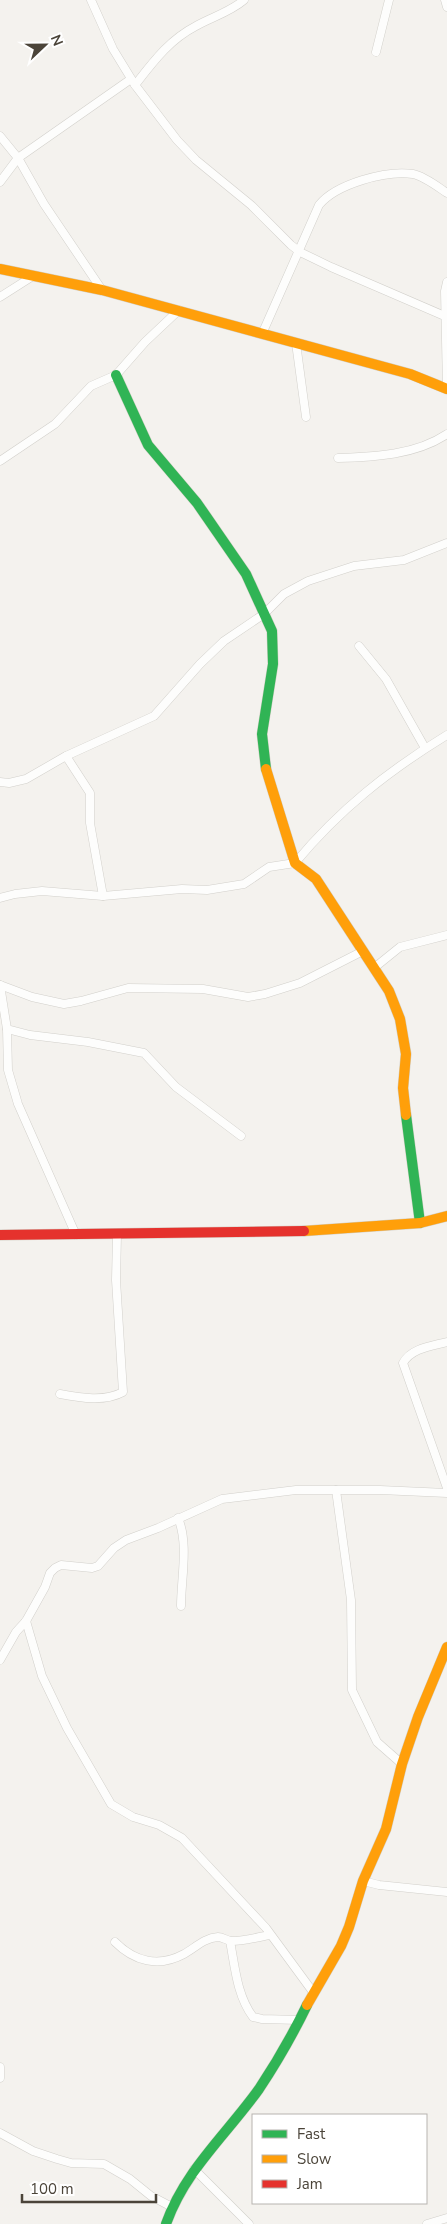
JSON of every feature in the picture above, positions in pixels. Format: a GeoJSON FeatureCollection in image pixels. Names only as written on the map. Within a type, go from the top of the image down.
{"type":"FeatureCollection","features":[{"type":"Feature","properties":{"kind":"street"},"geometry":{"type":"LineString","coordinates":[[91,0],[112,49],[133,82],[177,140],[196,160],[231,188],[300,252],[446,317]]}},
{"type":"Feature","properties":{"kind":"street"},"geometry":{"type":"LineString","coordinates":[[0,182],[18,158],[133,82],[173,40],[244,0]]}},
{"type":"Feature","properties":{"kind":"street"},"geometry":{"type":"LineString","coordinates":[[376,52],[389,0]]}},
{"type":"Feature","properties":{"kind":"street"},"geometry":{"type":"LineString","coordinates":[[445,0],[447,7]]}},
{"type":"Feature","properties":{"kind":"street"},"geometry":{"type":"LineString","coordinates":[[0,136],[18,158],[44,204],[102,290]]}},
{"type":"Feature","properties":{"kind":"street"},"geometry":{"type":"LineString","coordinates":[[262,334],[291,265],[300,252],[319,205],[334,192],[352,184],[391,174],[414,174],[447,193]]}},
{"type":"Feature","properties":{"kind":"street"},"geometry":{"type":"LineString","coordinates":[[0,269],[102,290],[179,310],[410,374],[447,389],[447,282]]}},
{"type":"Feature","properties":{"kind":"street"},"geometry":{"type":"LineString","coordinates":[[0,297],[33,276]]}},
{"type":"Feature","properties":{"kind":"street"},"geometry":{"type":"LineString","coordinates":[[0,461],[54,424],[91,386],[116,375],[145,342],[179,310]]}},
{"type":"Feature","properties":{"kind":"street"},"geometry":{"type":"LineString","coordinates":[[296,343],[306,417]]}},
{"type":"Feature","properties":{"kind":"street"},"geometry":{"type":"LineString","coordinates":[[116,375],[148,445],[197,503],[246,574],[272,631],[273,664],[263,724],[264,764],[295,863],[316,879],[389,991],[400,1019],[406,1054],[403,1088],[420,1224]]}},
{"type":"Feature","properties":{"kind":"street"},"geometry":{"type":"LineString","coordinates":[[338,458],[370,458],[401,452],[447,434]]}},
{"type":"Feature","properties":{"kind":"street"},"geometry":{"type":"LineString","coordinates":[[0,782],[9,783],[26,779],[66,756],[154,716],[224,640],[264,614],[284,594],[308,581],[354,566],[404,560],[447,544]]}},
{"type":"Feature","properties":{"kind":"street"},"geometry":{"type":"LineString","coordinates":[[359,646],[386,679],[425,748]]}},
{"type":"Feature","properties":{"kind":"street"},"geometry":{"type":"LineString","coordinates":[[0,898],[14,894],[42,891],[103,896],[182,889],[207,890],[244,884],[269,867],[295,863],[342,811],[425,748],[447,735]]}},
{"type":"Feature","properties":{"kind":"street"},"geometry":{"type":"LineString","coordinates":[[66,756],[90,793],[90,823],[103,896]]}},
{"type":"Feature","properties":{"kind":"street"},"geometry":{"type":"LineString","coordinates":[[374,968],[400,947],[447,935]]}},
{"type":"Feature","properties":{"kind":"street"},"geometry":{"type":"LineString","coordinates":[[76,1235],[18,1104],[8,1070],[7,1029],[0,985],[32,997],[64,1004],[128,988],[203,989],[248,997],[265,994],[300,983],[363,951]]}},
{"type":"Feature","properties":{"kind":"street"},"geometry":{"type":"LineString","coordinates":[[7,1029],[45,1038],[88,1042],[144,1053],[176,1087],[241,1136]]}},
{"type":"Feature","properties":{"kind":"street"},"geometry":{"type":"LineString","coordinates":[[0,1235],[285,1232],[332,1230],[390,1224],[420,1224],[447,1216]]}},
{"type":"Feature","properties":{"kind":"street"},"geometry":{"type":"LineString","coordinates":[[60,1394],[79,1398],[113,1397],[123,1392],[116,1280],[117,1235]]}},
{"type":"Feature","properties":{"kind":"street"},"geometry":{"type":"LineString","coordinates":[[447,1342],[413,1352],[407,1356],[404,1363],[447,1488]]}},
{"type":"Feature","properties":{"kind":"street"},"geometry":{"type":"LineString","coordinates":[[0,1660],[11,1639],[26,1621],[45,1587],[50,1573],[55,1568],[61,1565],[92,1568],[98,1566],[114,1548],[126,1540],[222,1499],[296,1490],[447,1493]]}},
{"type":"Feature","properties":{"kind":"street"},"geometry":{"type":"LineString","coordinates":[[336,1490],[351,1600],[352,1690],[378,1742],[402,1764]]}},
{"type":"Feature","properties":{"kind":"street"},"geometry":{"type":"LineString","coordinates":[[178,1518],[182,1528],[183,1541],[181,1606]]}},
{"type":"Feature","properties":{"kind":"street"},"geometry":{"type":"LineString","coordinates":[[26,1621],[42,1676],[67,1728],[111,1804],[133,1817],[159,1824],[182,1838],[266,1928],[313,1992]]}},
{"type":"Feature","properties":{"kind":"street"},"geometry":{"type":"LineString","coordinates":[[166,2224],[172,2207],[194,2169],[259,2089],[295,2030],[313,1992],[346,1933],[363,1881],[386,1829],[402,1764],[434,1675],[447,1647]]}},
{"type":"Feature","properties":{"kind":"street"},"geometry":{"type":"LineString","coordinates":[[363,1881],[379,1885],[447,1892]]}},
{"type":"Feature","properties":{"kind":"street"},"geometry":{"type":"LineString","coordinates":[[115,1942],[125,1952],[136,1958],[164,1962],[183,1955],[210,1939],[219,1937],[230,1941],[270,1935]]}},
{"type":"Feature","properties":{"kind":"street"},"geometry":{"type":"LineString","coordinates":[[230,1941],[240,1991],[246,2008],[252,2017],[262,2020],[299,2020]]}},
{"type":"Feature","properties":{"kind":"street"},"geometry":{"type":"LineString","coordinates":[[0,2067],[0,2078]]}},
{"type":"Feature","properties":{"kind":"street"},"geometry":{"type":"LineString","coordinates":[[0,2133],[33,2151],[57,2159],[71,2163],[104,2164],[130,2179],[151,2196],[172,2207]]}},
{"type":"Feature","properties":{"kind":"street"},"geometry":{"type":"LineString","coordinates":[[194,2169],[248,2224]]}},
{"type":"Feature","properties":{"kind":"street"},"geometry":{"type":"LineString","coordinates":[[427,2224],[447,2218]]}},
{"type":"Feature","properties":{"kind":"traffic: fast"},"geometry":{"type":"LineString","coordinates":[[116,375],[148,445],[197,503],[246,574],[272,631],[273,664],[262,734],[266,769]]}},
{"type":"Feature","properties":{"kind":"traffic: fast"},"geometry":{"type":"LineString","coordinates":[[406,1115],[420,1223]]}},
{"type":"Feature","properties":{"kind":"traffic: fast"},"geometry":{"type":"LineString","coordinates":[[166,2224],[184,2186],[195,2169],[247,2106],[266,2079],[307,2005]]}},
{"type":"Feature","properties":{"kind":"traffic: slow"},"geometry":{"type":"LineString","coordinates":[[0,269],[102,290],[410,374],[447,389]]}},
{"type":"Feature","properties":{"kind":"traffic: slow"},"geometry":{"type":"LineString","coordinates":[[266,769],[295,863],[316,879],[389,991],[400,1019],[406,1054],[403,1088],[406,1115]]}},
{"type":"Feature","properties":{"kind":"traffic: slow"},"geometry":{"type":"LineString","coordinates":[[304,1231],[420,1223],[447,1216]]}},
{"type":"Feature","properties":{"kind":"traffic: slow"},"geometry":{"type":"LineString","coordinates":[[307,2005],[341,1946],[349,1927],[363,1881],[386,1829],[402,1764],[418,1717],[447,1647]]}},
{"type":"Feature","properties":{"kind":"traffic: jam"},"geometry":{"type":"LineString","coordinates":[[0,1235],[304,1231]]}}]}
